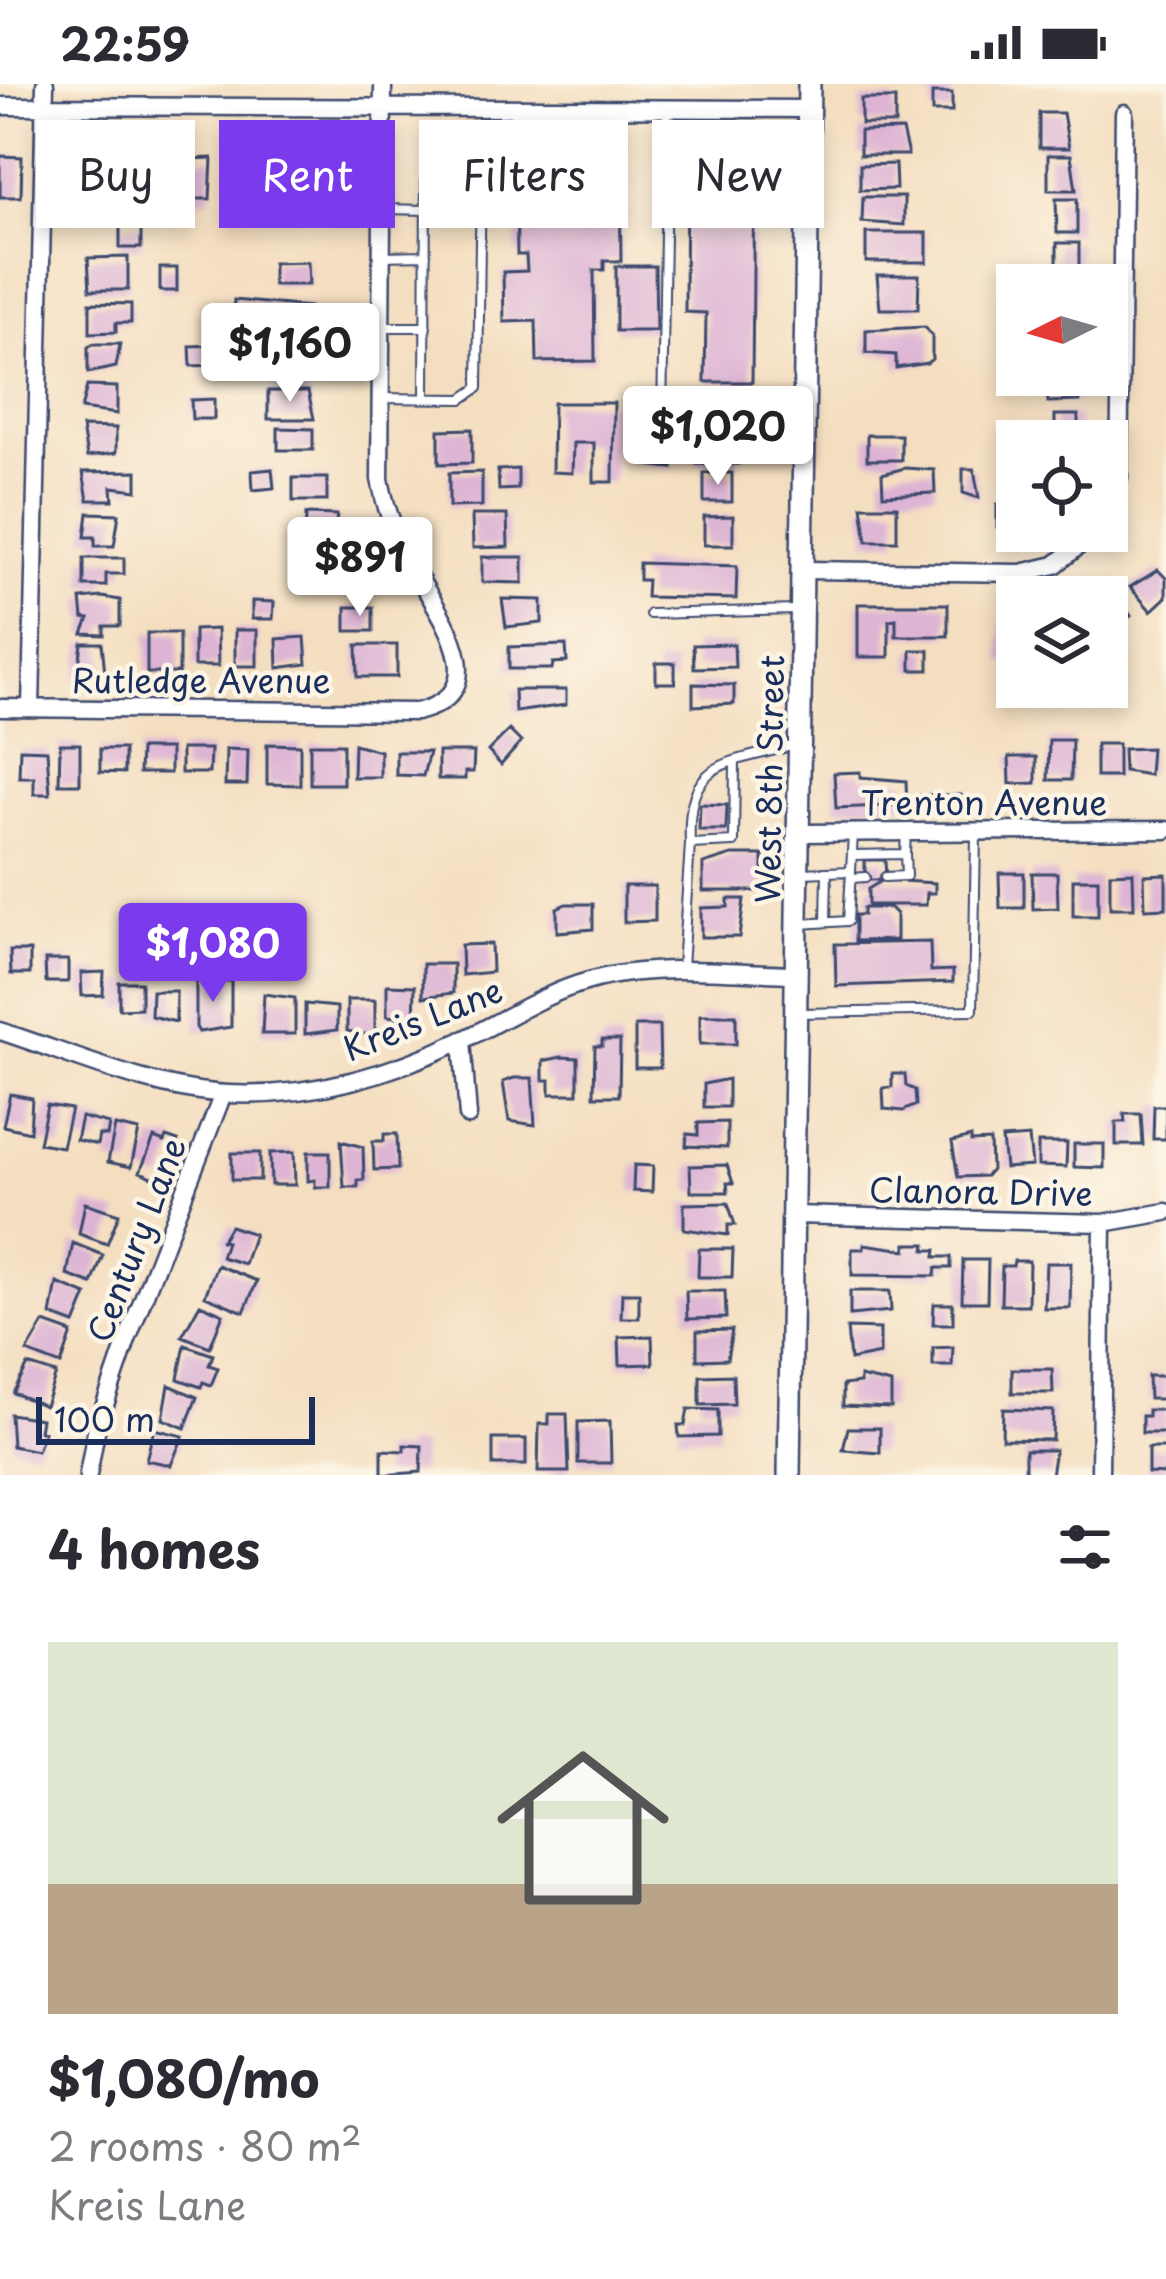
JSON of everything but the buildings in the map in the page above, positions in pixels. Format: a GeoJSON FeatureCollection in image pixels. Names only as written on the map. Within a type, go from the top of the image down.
{"type":"FeatureCollection","features":[{"type":"Feature","properties":{"kind":"street"},"geometry":{"type":"LineString","coordinates":[[31,708],[45,84]]}},
{"type":"Feature","properties":{"kind":"street"},"geometry":{"type":"LineString","coordinates":[[382,84],[382,120]]}},
{"type":"Feature","properties":{"kind":"street","name":"West 8th Street"},"geometry":{"type":"LineString","coordinates":[[789,1475],[802,833],[809,84]]}},
{"type":"Feature","properties":{"kind":"street"},"geometry":{"type":"LineString","coordinates":[[0,106],[808,110]]}},
{"type":"Feature","properties":{"kind":"street"},"geometry":{"type":"LineString","coordinates":[[1120,420],[1124,113]]}},
{"type":"Feature","properties":{"kind":"street"},"geometry":{"type":"LineString","coordinates":[[377,398],[380,228]]}},
{"type":"Feature","properties":{"kind":"street","name":"Rutledge Avenue"},"geometry":{"type":"LineString","coordinates":[[0,708],[402,711],[442,701],[458,678],[458,661],[443,614],[410,562],[382,495],[377,398]]}},
{"type":"Feature","properties":{"kind":"street"},"geometry":{"type":"LineString","coordinates":[[805,570],[1022,573],[1055,565],[1071,552]]}},
{"type":"Feature","properties":{"kind":"street","name":"Trenton Avenue"},"geometry":{"type":"LineString","coordinates":[[802,833],[1166,830]]}},
{"type":"Feature","properties":{"kind":"street","name":"Kreis Lane"},"geometry":{"type":"LineString","coordinates":[[0,1031],[150,1078],[223,1094],[336,1085],[462,1040],[586,981],[681,973],[797,974]]}},
{"type":"Feature","properties":{"kind":"street"},"geometry":{"type":"LineString","coordinates":[[462,1040],[469,1116]]}},
{"type":"Feature","properties":{"kind":"street","name":"Century Lane"},"geometry":{"type":"LineString","coordinates":[[88,1475],[96,1431],[127,1340],[223,1094]]}},
{"type":"Feature","properties":{"kind":"street","name":"Clanora Drive"},"geometry":{"type":"LineString","coordinates":[[794,1215],[1103,1223],[1166,1212]]}},
{"type":"Feature","properties":{"kind":"street"},"geometry":{"type":"LineString","coordinates":[[1100,1475],[1103,1223]]}},
{"type":"Feature","properties":{"kind":"lane"},"geometry":{"type":"LineString","coordinates":[[667,109],[662,418],[806,418]]}},
{"type":"Feature","properties":{"kind":"lane"},"geometry":{"type":"LineString","coordinates":[[425,398],[426,228]]}},
{"type":"Feature","properties":{"kind":"lane"},"geometry":{"type":"LineString","coordinates":[[377,398],[461,399],[478,388],[478,228]]}},
{"type":"Feature","properties":{"kind":"lane"},"geometry":{"type":"LineString","coordinates":[[380,256],[426,255]]}},
{"type":"Feature","properties":{"kind":"lane"},"geometry":{"type":"LineString","coordinates":[[378,327],[426,327]]}},
{"type":"Feature","properties":{"kind":"lane"},"geometry":{"type":"LineString","coordinates":[[650,614],[804,610]]}},
{"type":"Feature","properties":{"kind":"lane"},"geometry":{"type":"LineString","coordinates":[[681,973],[690,844],[688,800],[703,777],[802,742]]}},
{"type":"Feature","properties":{"kind":"lane"},"geometry":{"type":"LineString","coordinates":[[690,844],[734,842],[735,762]]}},
{"type":"Feature","properties":{"kind":"lane"},"geometry":{"type":"LineString","coordinates":[[796,1013],[973,1010],[976,829]]}},
{"type":"Feature","properties":{"kind":"lane"},"geometry":{"type":"LineString","coordinates":[[885,877],[906,876],[906,831]]}},
{"type":"Feature","properties":{"kind":"lane"},"geometry":{"type":"LineString","coordinates":[[799,924],[848,921],[853,832]]}},
{"type":"Feature","properties":{"kind":"lane"},"geometry":{"type":"LineString","coordinates":[[852,855],[905,854]]}},
{"type":"Feature","properties":{"kind":"lane"},"geometry":{"type":"LineString","coordinates":[[826,922],[827,872]]}},
{"type":"Feature","properties":{"kind":"lane"},"geometry":{"type":"LineString","coordinates":[[801,873],[865,877]]}}]}
